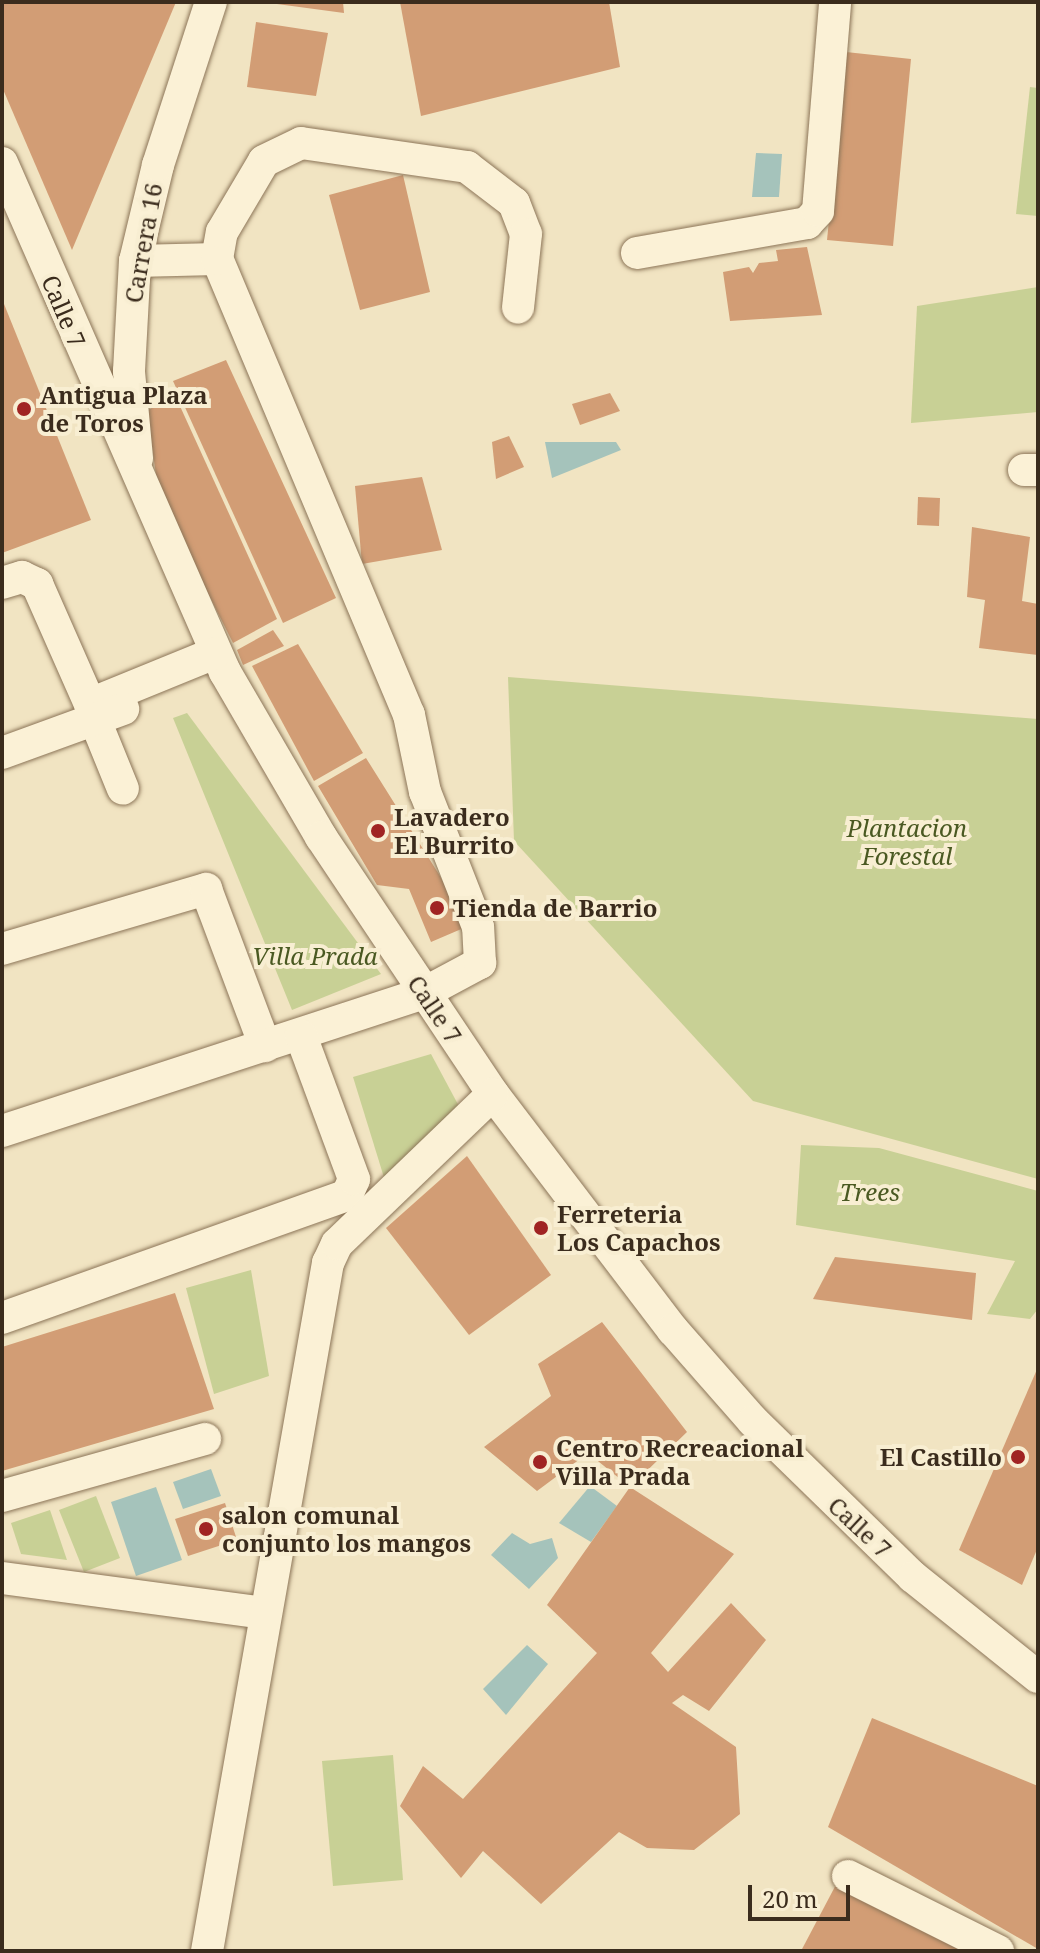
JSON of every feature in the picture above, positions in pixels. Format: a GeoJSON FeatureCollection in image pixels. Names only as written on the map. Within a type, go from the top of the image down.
{"type":"FeatureCollection","features":[{"type":"Feature","properties":{"kind":"street","name":"Carrera 16"},"geometry":{"type":"LineString","coordinates":[[141,493],[129,371],[135,261],[211,2]]}},
{"type":"Feature","properties":{"kind":"street"},"geometry":{"type":"LineString","coordinates":[[637,253],[807,223],[818,211],[835,2]]}},
{"type":"Feature","properties":{"kind":"street"},"geometry":{"type":"LineString","coordinates":[[2,1131],[301,1036],[424,993],[480,963],[478,927],[425,792],[409,715],[217,259],[222,232],[277,150],[301,143],[467,167],[514,203],[526,234],[518,308]]}},
{"type":"Feature","properties":{"kind":"street","name":"Calle 7"},"geometry":{"type":"LineString","coordinates":[[2,163],[141,493],[220,662],[424,993],[493,1094],[664,1319],[753,1421],[913,1577],[1032,1663]]}},
{"type":"Feature","properties":{"kind":"street"},"geometry":{"type":"LineString","coordinates":[[135,261],[217,259]]}},
{"type":"Feature","properties":{"kind":"street"},"geometry":{"type":"LineString","coordinates":[[2,583],[22,577],[37,584],[90,704],[220,662]]}},
{"type":"Feature","properties":{"kind":"street"},"geometry":{"type":"LineString","coordinates":[[2,753],[95,720],[220,662]]}},
{"type":"Feature","properties":{"kind":"street"},"geometry":{"type":"LineString","coordinates":[[95,720],[123,789]]}},
{"type":"Feature","properties":{"kind":"street"},"geometry":{"type":"LineString","coordinates":[[2,949],[206,889],[265,1046]]}},
{"type":"Feature","properties":{"kind":"street"},"geometry":{"type":"LineString","coordinates":[[2,1318],[347,1195],[354,1179],[301,1036]]}},
{"type":"Feature","properties":{"kind":"street"},"geometry":{"type":"LineString","coordinates":[[207,1951],[328,1263],[337,1244],[493,1094]]}},
{"type":"Feature","properties":{"kind":"street"},"geometry":{"type":"LineString","coordinates":[[2,1496],[205,1439]]}},
{"type":"Feature","properties":{"kind":"street"},"geometry":{"type":"LineString","coordinates":[[2,1578],[265,1613]]}},
{"type":"Feature","properties":{"kind":"street"},"geometry":{"type":"LineString","coordinates":[[848,1876],[998,1951]]}},
{"type":"Feature","properties":{"kind":"green space"},"geometry":{"type":"Polygon","coordinates":[[[1030,87],[1038,88],[1038,216],[1016,214],[1030,87]]]}},
{"type":"Feature","properties":{"kind":"green space"},"geometry":{"type":"Polygon","coordinates":[[[1038,287],[1038,412],[911,423],[917,306],[1038,287]]]}},
{"type":"Feature","properties":{"kind":"green space","name":"Plantacion Forestal"},"geometry":{"type":"Polygon","coordinates":[[[508,677],[1038,719],[1038,1179],[753,1101],[514,841],[508,677]]]}},
{"type":"Feature","properties":{"kind":"green space","name":"Villa Prada"},"geometry":{"type":"Polygon","coordinates":[[[187,713],[381,974],[292,1010],[173,718],[187,713]]]}},
{"type":"Feature","properties":{"kind":"green space"},"geometry":{"type":"Polygon","coordinates":[[[431,1054],[461,1110],[386,1184],[353,1077],[431,1054]]]}},
{"type":"Feature","properties":{"kind":"green space","name":"Trees"},"geometry":{"type":"Polygon","coordinates":[[[801,1145],[879,1148],[1038,1191],[1038,1309],[1030,1319],[987,1314],[1015,1261],[796,1225],[801,1145]]]}},
{"type":"Feature","properties":{"kind":"green space"},"geometry":{"type":"Polygon","coordinates":[[[251,1270],[269,1376],[214,1394],[186,1288],[251,1270]]]}},
{"type":"Feature","properties":{"kind":"green space"},"geometry":{"type":"Polygon","coordinates":[[[96,1496],[120,1558],[84,1572],[59,1510],[96,1496]]]}},
{"type":"Feature","properties":{"kind":"green space"},"geometry":{"type":"Polygon","coordinates":[[[50,1510],[67,1560],[21,1554],[11,1523],[50,1510]]]}},
{"type":"Feature","properties":{"kind":"green space"},"geometry":{"type":"Polygon","coordinates":[[[393,1755],[403,1880],[333,1886],[322,1761],[393,1755]]]}},
{"type":"Feature","properties":{"kind":"water"},"geometry":{"type":"Polygon","coordinates":[[[756,153],[782,154],[779,197],[752,197],[756,153]]]}},
{"type":"Feature","properties":{"kind":"water"},"geometry":{"type":"Polygon","coordinates":[[[545,442],[616,442],[621,450],[552,478],[545,442]]]}},
{"type":"Feature","properties":{"kind":"water"},"geometry":{"type":"Polygon","coordinates":[[[211,1469],[221,1496],[183,1509],[173,1482],[211,1469]]]}},
{"type":"Feature","properties":{"kind":"water"},"geometry":{"type":"Polygon","coordinates":[[[590,1486],[617,1506],[591,1542],[559,1523],[590,1486]]]}},
{"type":"Feature","properties":{"kind":"water"},"geometry":{"type":"Polygon","coordinates":[[[156,1487],[182,1560],[136,1576],[111,1502],[156,1487]]]}},
{"type":"Feature","properties":{"kind":"water"},"geometry":{"type":"Polygon","coordinates":[[[512,1533],[530,1544],[552,1538],[558,1558],[529,1589],[491,1555],[512,1533]]]}},
{"type":"Feature","properties":{"kind":"water"},"geometry":{"type":"Polygon","coordinates":[[[527,1645],[548,1664],[506,1715],[483,1689],[527,1645]]]}},
{"type":"Feature","properties":{"kind":"building"},"geometry":{"type":"Polygon","coordinates":[[[2,2],[176,2],[72,250],[2,87],[2,2]]]}},
{"type":"Feature","properties":{"kind":"building"},"geometry":{"type":"Polygon","coordinates":[[[277,2],[343,2],[344,13],[277,4],[277,2]]]}},
{"type":"Feature","properties":{"kind":"building"},"geometry":{"type":"Polygon","coordinates":[[[400,2],[609,2],[620,67],[421,116],[400,2]]]}},
{"type":"Feature","properties":{"kind":"building"},"geometry":{"type":"Polygon","coordinates":[[[256,22],[328,33],[316,96],[247,87],[256,22]]]}},
{"type":"Feature","properties":{"kind":"building"},"geometry":{"type":"Polygon","coordinates":[[[846,52],[911,59],[893,246],[827,240],[846,52]]]}},
{"type":"Feature","properties":{"kind":"building"},"geometry":{"type":"Polygon","coordinates":[[[403,175],[430,292],[360,310],[329,195],[403,175]]]}},
{"type":"Feature","properties":{"kind":"building"},"geometry":{"type":"Polygon","coordinates":[[[807,247],[822,315],[730,321],[723,272],[749,267],[753,273],[759,263],[778,261],[776,250],[807,247]]]}},
{"type":"Feature","properties":{"kind":"building","name":"Antigua Plaza de Toros"},"geometry":{"type":"Polygon","coordinates":[[[2,299],[91,520],[2,553],[2,299]]]}},
{"type":"Feature","properties":{"kind":"building"},"geometry":{"type":"Polygon","coordinates":[[[226,360],[336,598],[283,623],[173,381],[226,360]]]}},
{"type":"Feature","properties":{"kind":"building"},"geometry":{"type":"Polygon","coordinates":[[[174,393],[277,619],[233,643],[159,496],[147,411],[174,393]]]}},
{"type":"Feature","properties":{"kind":"building"},"geometry":{"type":"Polygon","coordinates":[[[610,393],[620,411],[580,425],[572,404],[610,393]]]}},
{"type":"Feature","properties":{"kind":"building"},"geometry":{"type":"Polygon","coordinates":[[[509,436],[524,467],[496,479],[492,442],[509,436]]]}},
{"type":"Feature","properties":{"kind":"building"},"geometry":{"type":"Polygon","coordinates":[[[422,477],[442,550],[362,564],[355,486],[422,477]]]}},
{"type":"Feature","properties":{"kind":"building"},"geometry":{"type":"Polygon","coordinates":[[[918,497],[940,498],[939,526],[917,525],[918,497]]]}},
{"type":"Feature","properties":{"kind":"building"},"geometry":{"type":"Polygon","coordinates":[[[972,527],[1030,537],[1022,601],[1038,604],[1038,655],[979,648],[985,600],[967,597],[972,527]]]}},
{"type":"Feature","properties":{"kind":"building"},"geometry":{"type":"Polygon","coordinates":[[[273,630],[284,646],[243,665],[237,650],[273,630]]]}},
{"type":"Feature","properties":{"kind":"building"},"geometry":{"type":"Polygon","coordinates":[[[298,644],[363,753],[314,781],[252,666],[298,644]]]}},
{"type":"Feature","properties":{"kind":"building","name":"Lavadero El Burrito"},"geometry":{"type":"Polygon","coordinates":[[[366,758],[440,876],[466,927],[431,942],[409,889],[377,885],[318,786],[366,758]]]}},
{"type":"Feature","properties":{"kind":"building"},"geometry":{"type":"Polygon","coordinates":[[[467,1156],[551,1275],[469,1335],[386,1228],[467,1156]]]}},
{"type":"Feature","properties":{"kind":"building"},"geometry":{"type":"Polygon","coordinates":[[[835,1257],[976,1273],[972,1320],[813,1299],[835,1257]]]}},
{"type":"Feature","properties":{"kind":"building"},"geometry":{"type":"Polygon","coordinates":[[[175,1293],[214,1409],[2,1471],[2,1347],[175,1293]]]}},
{"type":"Feature","properties":{"kind":"building"},"geometry":{"type":"Polygon","coordinates":[[[602,1322],[687,1432],[630,1487],[588,1453],[537,1491],[484,1447],[551,1396],[538,1364],[602,1322]]]}},
{"type":"Feature","properties":{"kind":"building","name":"El Castillo"},"geometry":{"type":"Polygon","coordinates":[[[1038,1367],[1038,1547],[1022,1585],[959,1550],[1038,1367]]]}},
{"type":"Feature","properties":{"kind":"building"},"geometry":{"type":"Polygon","coordinates":[[[630,1487],[734,1554],[651,1653],[668,1672],[731,1603],[766,1640],[709,1711],[683,1695],[672,1703],[736,1747],[740,1814],[694,1850],[647,1848],[619,1832],[541,1904],[483,1851],[461,1878],[400,1806],[423,1766],[463,1799],[597,1653],[547,1605],[630,1487]]]}},
{"type":"Feature","properties":{"kind":"building","name":"salon comunal conjunto los mangos"},"geometry":{"type":"Polygon","coordinates":[[[225,1503],[237,1540],[188,1556],[175,1519],[225,1503]]]}},
{"type":"Feature","properties":{"kind":"building"},"geometry":{"type":"Polygon","coordinates":[[[872,1718],[1038,1786],[1038,1949],[828,1827],[872,1718]]]}},
{"type":"Feature","properties":{"kind":"building"},"geometry":{"type":"Polygon","coordinates":[[[839,1879],[978,1951],[801,1951],[839,1879]]]}},
{"type":"Feature","properties":{"kind":"place","name":"Antigua Plaza de Toros"},"geometry":{"type":"Point","coordinates":[24,409]}},
{"type":"Feature","properties":{"kind":"place","name":"Lavadero El Burrito"},"geometry":{"type":"Point","coordinates":[378,831]}},
{"type":"Feature","properties":{"kind":"place","name":"Tienda de Barrio"},"geometry":{"type":"Point","coordinates":[437,908]}},
{"type":"Feature","properties":{"kind":"place","name":"Ferreteria Los Capachos"},"geometry":{"type":"Point","coordinates":[541,1228]}},
{"type":"Feature","properties":{"kind":"place","name":"El Castillo"},"geometry":{"type":"Point","coordinates":[1018,1457]}},
{"type":"Feature","properties":{"kind":"place","name":"Centro Recreacional Villa Prada"},"geometry":{"type":"Point","coordinates":[540,1462]}},
{"type":"Feature","properties":{"kind":"place","name":"salon comunal conjunto los mangos"},"geometry":{"type":"Point","coordinates":[206,1529]}}]}
